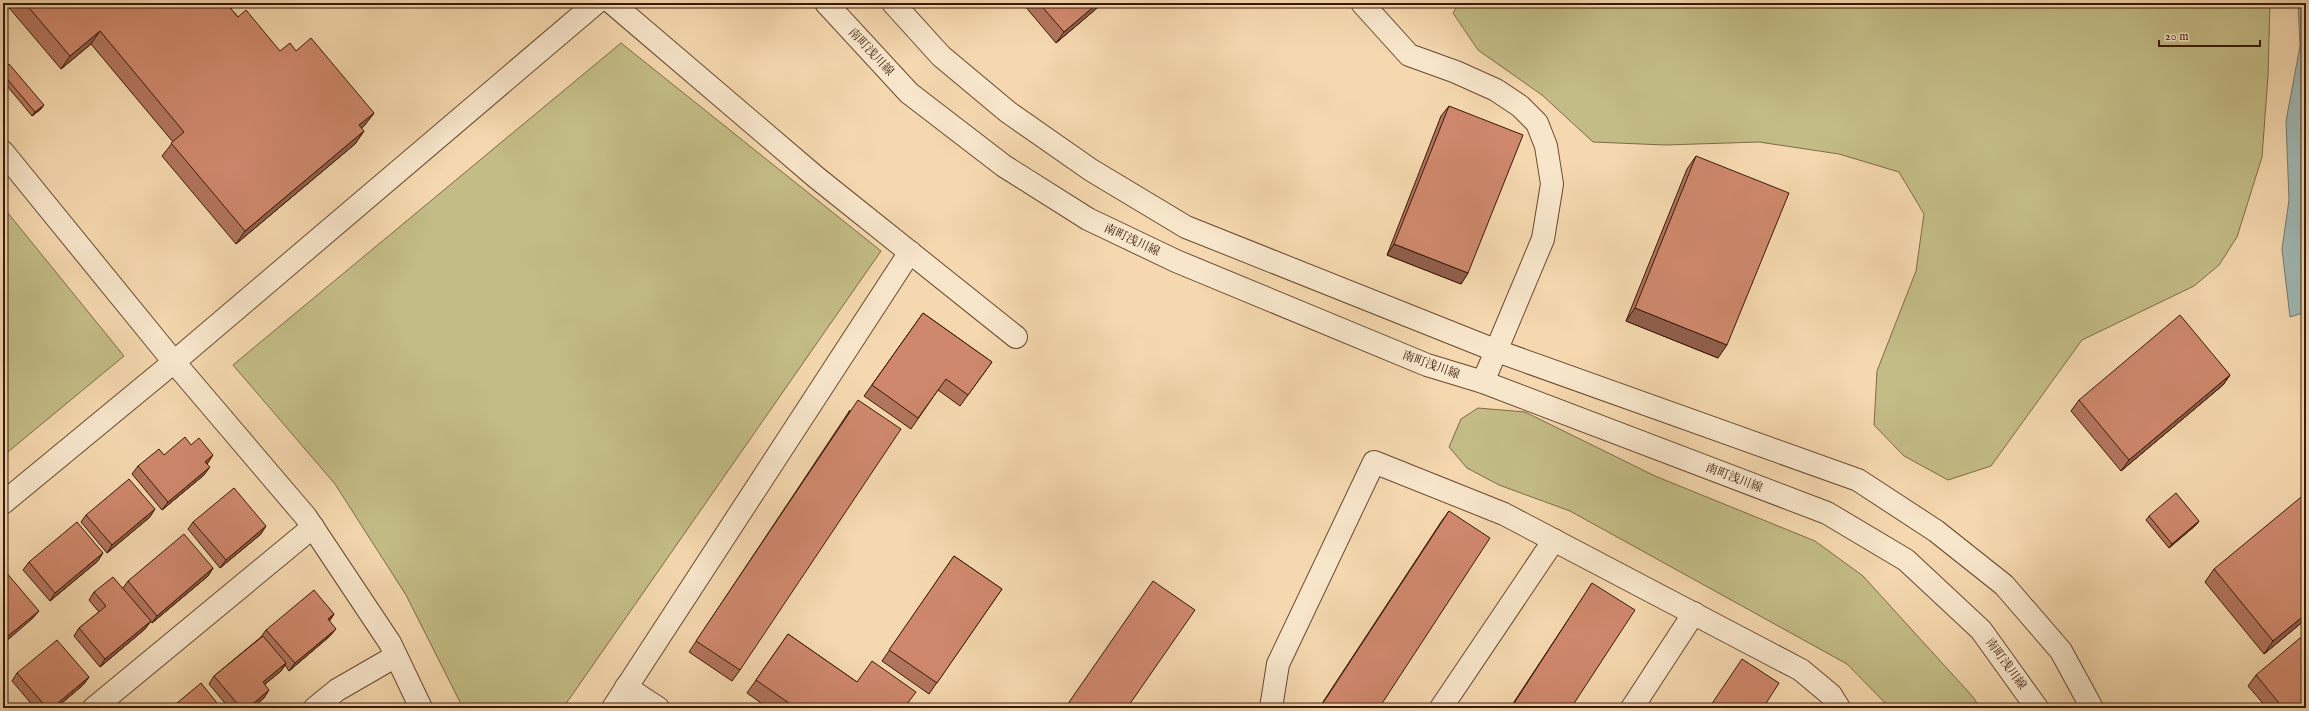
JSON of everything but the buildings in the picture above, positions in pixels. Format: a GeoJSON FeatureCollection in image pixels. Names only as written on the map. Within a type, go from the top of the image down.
{"type":"FeatureCollection","features":[{"type":"Feature","properties":{"kind":"street"},"geometry":{"type":"LineString","coordinates":[[3,503],[174,362],[596,3]]}},
{"type":"Feature","properties":{"kind":"street"},"geometry":{"type":"LineString","coordinates":[[612,3],[817,178],[1016,337]]}},
{"type":"Feature","properties":{"kind":"street","name":"南町浅川線"},"geometry":{"type":"LineString","coordinates":[[826,3],[909,93],[1004,166],[1088,220],[1176,261],[1427,365],[1482,382],[1827,513],[1906,560],[1981,630],[2037,708]]}},
{"type":"Feature","properties":{"kind":"street"},"geometry":{"type":"LineString","coordinates":[[893,3],[941,56],[1008,112],[1091,170],[1186,227],[1497,351],[1858,480],[1936,531],[2004,585],[2062,651],[2092,708]]}},
{"type":"Feature","properties":{"kind":"street"},"geometry":{"type":"LineString","coordinates":[[1362,3],[1409,56],[1456,72],[1496,90],[1520,106],[1537,123],[1546,146],[1552,184],[1544,239],[1497,351],[1482,382]]}},
{"type":"Feature","properties":{"kind":"street"},"geometry":{"type":"LineString","coordinates":[[3,152],[174,362],[313,527],[390,643],[421,708]]}},
{"type":"Feature","properties":{"kind":"street"},"geometry":{"type":"LineString","coordinates":[[613,708],[910,252]]}},
{"type":"Feature","properties":{"kind":"street"},"geometry":{"type":"LineString","coordinates":[[1271,708],[1278,664],[1374,462],[1504,514],[1694,613],[1801,670],[1831,704]]}},
{"type":"Feature","properties":{"kind":"street"},"geometry":{"type":"LineString","coordinates":[[94,708],[313,527]]}},
{"type":"Feature","properties":{"kind":"street"},"geometry":{"type":"LineString","coordinates":[[1441,708],[1554,540]]}},
{"type":"Feature","properties":{"kind":"street"},"geometry":{"type":"LineString","coordinates":[[1632,708],[1694,613]]}},
{"type":"Feature","properties":{"kind":"street"},"geometry":{"type":"LineString","coordinates":[[315,708],[337,690],[396,656]]}},
{"type":"Feature","properties":{"kind":"street"},"geometry":{"type":"LineString","coordinates":[[626,687],[658,708]]}},
{"type":"Feature","properties":{"kind":"shaded area"},"geometry":{"type":"Polygon","coordinates":[[[1459,3],[2270,3],[2268,76],[2262,157],[2237,237],[2219,265],[2194,286],[2082,340],[1991,466],[1948,480],[1904,456],[1874,425],[1877,371],[1916,271],[1924,214],[1899,172],[1839,154],[1759,142],[1665,145],[1593,142],[1542,95],[1478,50],[1453,13],[1459,3]]]}},
{"type":"Feature","properties":{"kind":"shaded area"},"geometry":{"type":"Polygon","coordinates":[[[621,43],[881,251],[563,708],[463,708],[406,595],[335,484],[233,365],[621,43]]]}},
{"type":"Feature","properties":{"kind":"shaded area"},"geometry":{"type":"Polygon","coordinates":[[[3,207],[124,356],[3,456],[3,207]]]}},
{"type":"Feature","properties":{"kind":"shaded area"},"geometry":{"type":"Polygon","coordinates":[[[1478,408],[1525,412],[1655,476],[1815,541],[1863,576],[1973,697],[1980,708],[1890,708],[1847,664],[1570,511],[1499,485],[1467,468],[1449,447],[1461,419],[1478,408]]]}},
{"type":"Feature","properties":{"kind":"water"},"geometry":{"type":"Polygon","coordinates":[[[2298,3],[2306,3],[2306,312],[2290,317],[2282,249],[2289,200],[2286,121],[2300,46],[2298,3]]]}}]}
